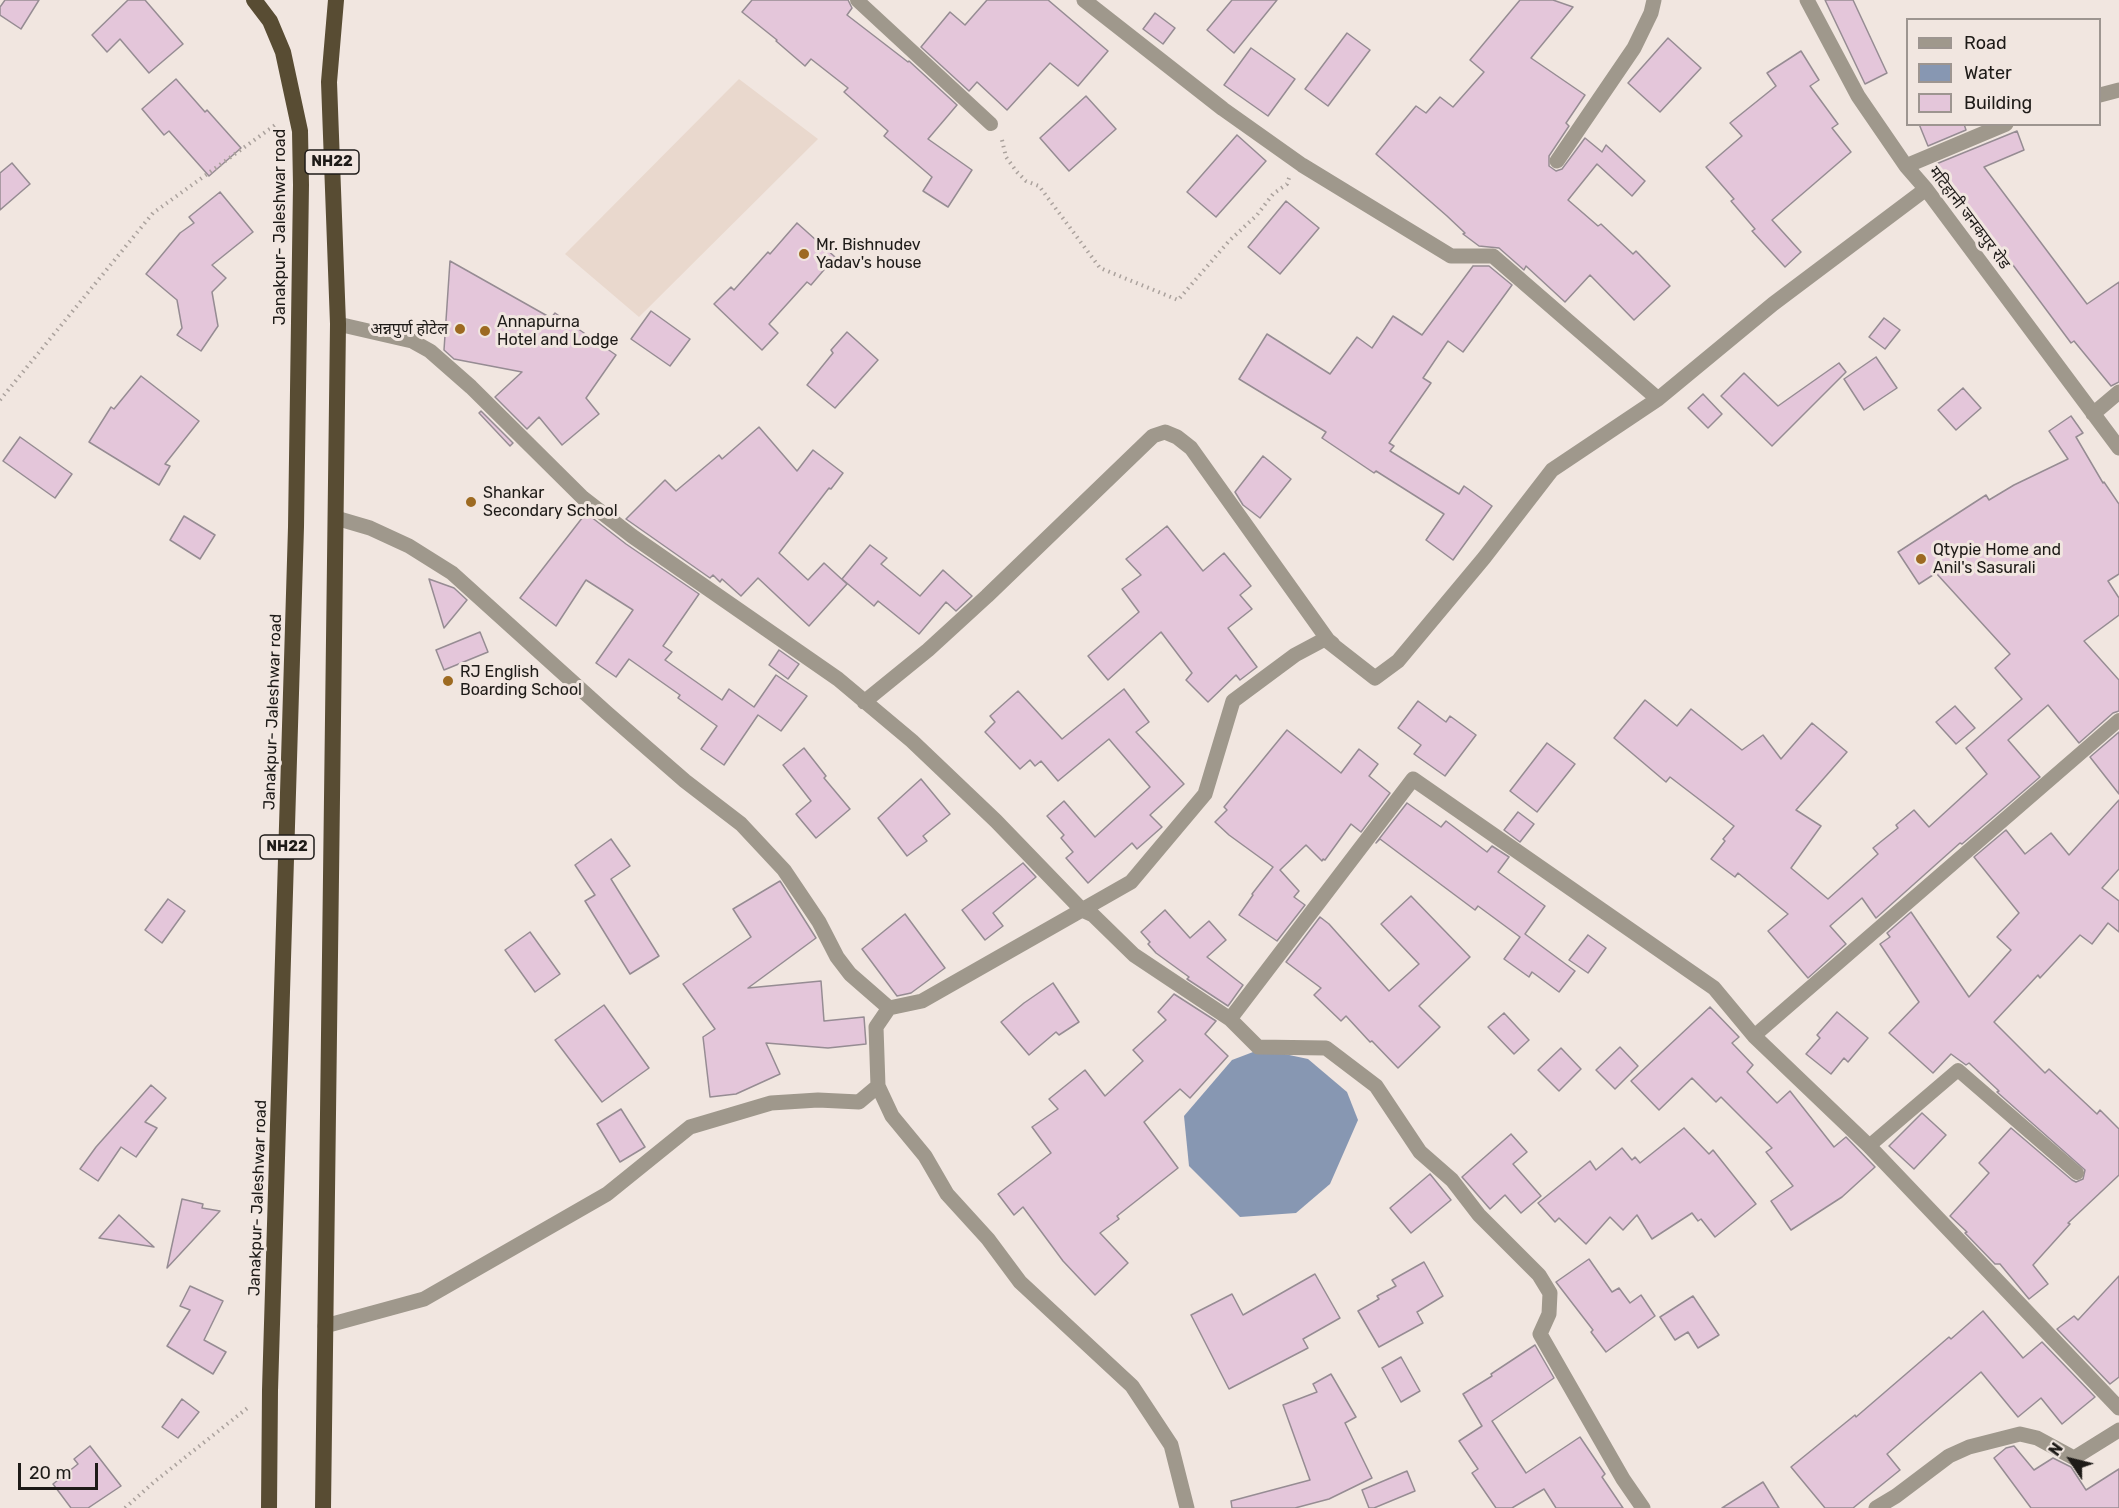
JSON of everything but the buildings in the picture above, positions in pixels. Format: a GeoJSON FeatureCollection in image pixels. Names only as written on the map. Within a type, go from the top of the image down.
{"type":"FeatureCollection","features":[{"type":"Feature","properties":{"kind":"highway","name":"Janakpur- Jaleshwar road"},"geometry":{"type":"LineString","coordinates":[[254,0],[270,21],[283,52],[300,131],[301,185],[296,527],[270,1390],[269,1508]]}},
{"type":"Feature","properties":{"kind":"highway","name":"NH22"},"geometry":{"type":"LineString","coordinates":[[323,1508],[339,324],[329,82],[336,0]]}},
{"type":"Feature","properties":{"kind":"street"},"geometry":{"type":"LineString","coordinates":[[1085,0],[1223,109],[1302,165],[1451,256],[1493,256],[1658,399]]}},
{"type":"Feature","properties":{"kind":"street"},"geometry":{"type":"LineString","coordinates":[[1557,161],[1634,48],[1651,13],[1654,0]]}},
{"type":"Feature","properties":{"kind":"street","name":"मटिहानी जनकपुर रोड"},"geometry":{"type":"LineString","coordinates":[[1807,0],[1858,96],[1906,166],[1926,189],[2119,448]]}},
{"type":"Feature","properties":{"kind":"street"},"geometry":{"type":"LineString","coordinates":[[2101,95],[2119,90]]}},
{"type":"Feature","properties":{"kind":"street"},"geometry":{"type":"LineString","coordinates":[[1906,166],[2001,126]]}},
{"type":"Feature","properties":{"kind":"street"},"geometry":{"type":"LineString","coordinates":[[1375,678],[1398,661],[1484,558],[1552,470],[1658,399],[1773,304],[1926,189]]}},
{"type":"Feature","properties":{"kind":"street"},"geometry":{"type":"LineString","coordinates":[[339,324],[412,342],[430,351],[471,387],[583,498],[632,536],[838,679],[921,749],[996,821],[1082,910],[1093,915],[1134,955],[1230,1019],[1258,1047],[1326,1048],[1376,1086],[1420,1152],[1452,1180],[1479,1215],[1539,1275],[1550,1293],[1549,1314],[1540,1334],[1623,1479],[1643,1508]]}},
{"type":"Feature","properties":{"kind":"street"},"geometry":{"type":"LineString","coordinates":[[2093,414],[2119,392]]}},
{"type":"Feature","properties":{"kind":"street"},"geometry":{"type":"LineString","coordinates":[[864,702],[928,650],[987,596],[1153,436],[1165,432],[1177,437],[1191,448],[1328,640],[1375,678]]}},
{"type":"Feature","properties":{"kind":"street"},"geometry":{"type":"LineString","coordinates":[[336,518],[362,525],[409,546],[452,573],[615,721],[685,781],[741,824],[784,870],[819,922],[837,957],[850,974],[889,1008]]}},
{"type":"Feature","properties":{"kind":"street"},"geometry":{"type":"LineString","coordinates":[[1187,1508],[1171,1446],[1132,1386],[1020,1282],[988,1239],[947,1194],[925,1156],[892,1116],[878,1086],[876,1027],[889,1008],[922,1001],[1131,882],[1205,794],[1233,701],[1295,656],[1325,639],[1375,678]]}},
{"type":"Feature","properties":{"kind":"street"},"geometry":{"type":"LineString","coordinates":[[1230,1019],[1413,779],[1714,988],[1754,1036],[1869,1146],[2119,1408]]}},
{"type":"Feature","properties":{"kind":"street"},"geometry":{"type":"LineString","coordinates":[[325,1326],[424,1299],[607,1194],[690,1127],[771,1103],[818,1100],[860,1102],[878,1086]]}},
{"type":"Feature","properties":{"kind":"street"},"geometry":{"type":"LineString","coordinates":[[1876,1508],[1896,1496],[1949,1456],[1969,1447],[2020,1434],[2037,1438],[2074,1458],[2119,1430]]}},
{"type":"Feature","properties":{"kind":"lane"},"geometry":{"type":"LineString","coordinates":[[856,0],[992,124]]}},
{"type":"Feature","properties":{"kind":"lane"},"geometry":{"type":"LineString","coordinates":[[1754,1036],[2119,720]]}},
{"type":"Feature","properties":{"kind":"lane"},"geometry":{"type":"LineString","coordinates":[[1869,1146],[1958,1070],[2077,1173]]}},
{"type":"Feature","properties":{"kind":"path"},"geometry":{"type":"LineString","coordinates":[[0,400],[153,213],[296,110]]}},
{"type":"Feature","properties":{"kind":"path"},"geometry":{"type":"LineString","coordinates":[[992,124],[1002,139],[1006,157],[1017,172],[1026,181],[1040,186],[1100,268],[1178,300],[1229,241],[1257,215],[1273,194],[1287,184],[1289,177],[1302,165]]}},
{"type":"Feature","properties":{"kind":"path"},"geometry":{"type":"LineString","coordinates":[[125,1508],[153,1482],[270,1390]]}},
{"type":"Feature","properties":{"kind":"shaded area"},"geometry":{"type":"Polygon","coordinates":[[[739,79],[818,139],[639,317],[565,254],[739,79]]]}},
{"type":"Feature","properties":{"kind":"water"},"geometry":{"type":"Polygon","coordinates":[[[1261,1049],[1308,1059],[1347,1092],[1358,1120],[1330,1184],[1296,1213],[1240,1217],[1189,1166],[1184,1116],[1232,1060],[1261,1049]]]}},
{"type":"Feature","properties":{"kind":"place","name":"Mr. Bishnudev Yadav's house"},"geometry":{"type":"Point","coordinates":[804,254]}},
{"type":"Feature","properties":{"kind":"place","name":"अन्नपुर्ण होटेल"},"geometry":{"type":"Point","coordinates":[460,329]}},
{"type":"Feature","properties":{"kind":"place","name":"Annapurna Hotel and Lodge"},"geometry":{"type":"Point","coordinates":[485,331]}},
{"type":"Feature","properties":{"kind":"place","name":"Shankar Secondary School"},"geometry":{"type":"Point","coordinates":[471,502]}},
{"type":"Feature","properties":{"kind":"place","name":"Qtypie Home and Anil's Sasurali"},"geometry":{"type":"Point","coordinates":[1921,559]}},
{"type":"Feature","properties":{"kind":"place","name":"RJ English Boarding School"},"geometry":{"type":"Point","coordinates":[448,681]}}]}
